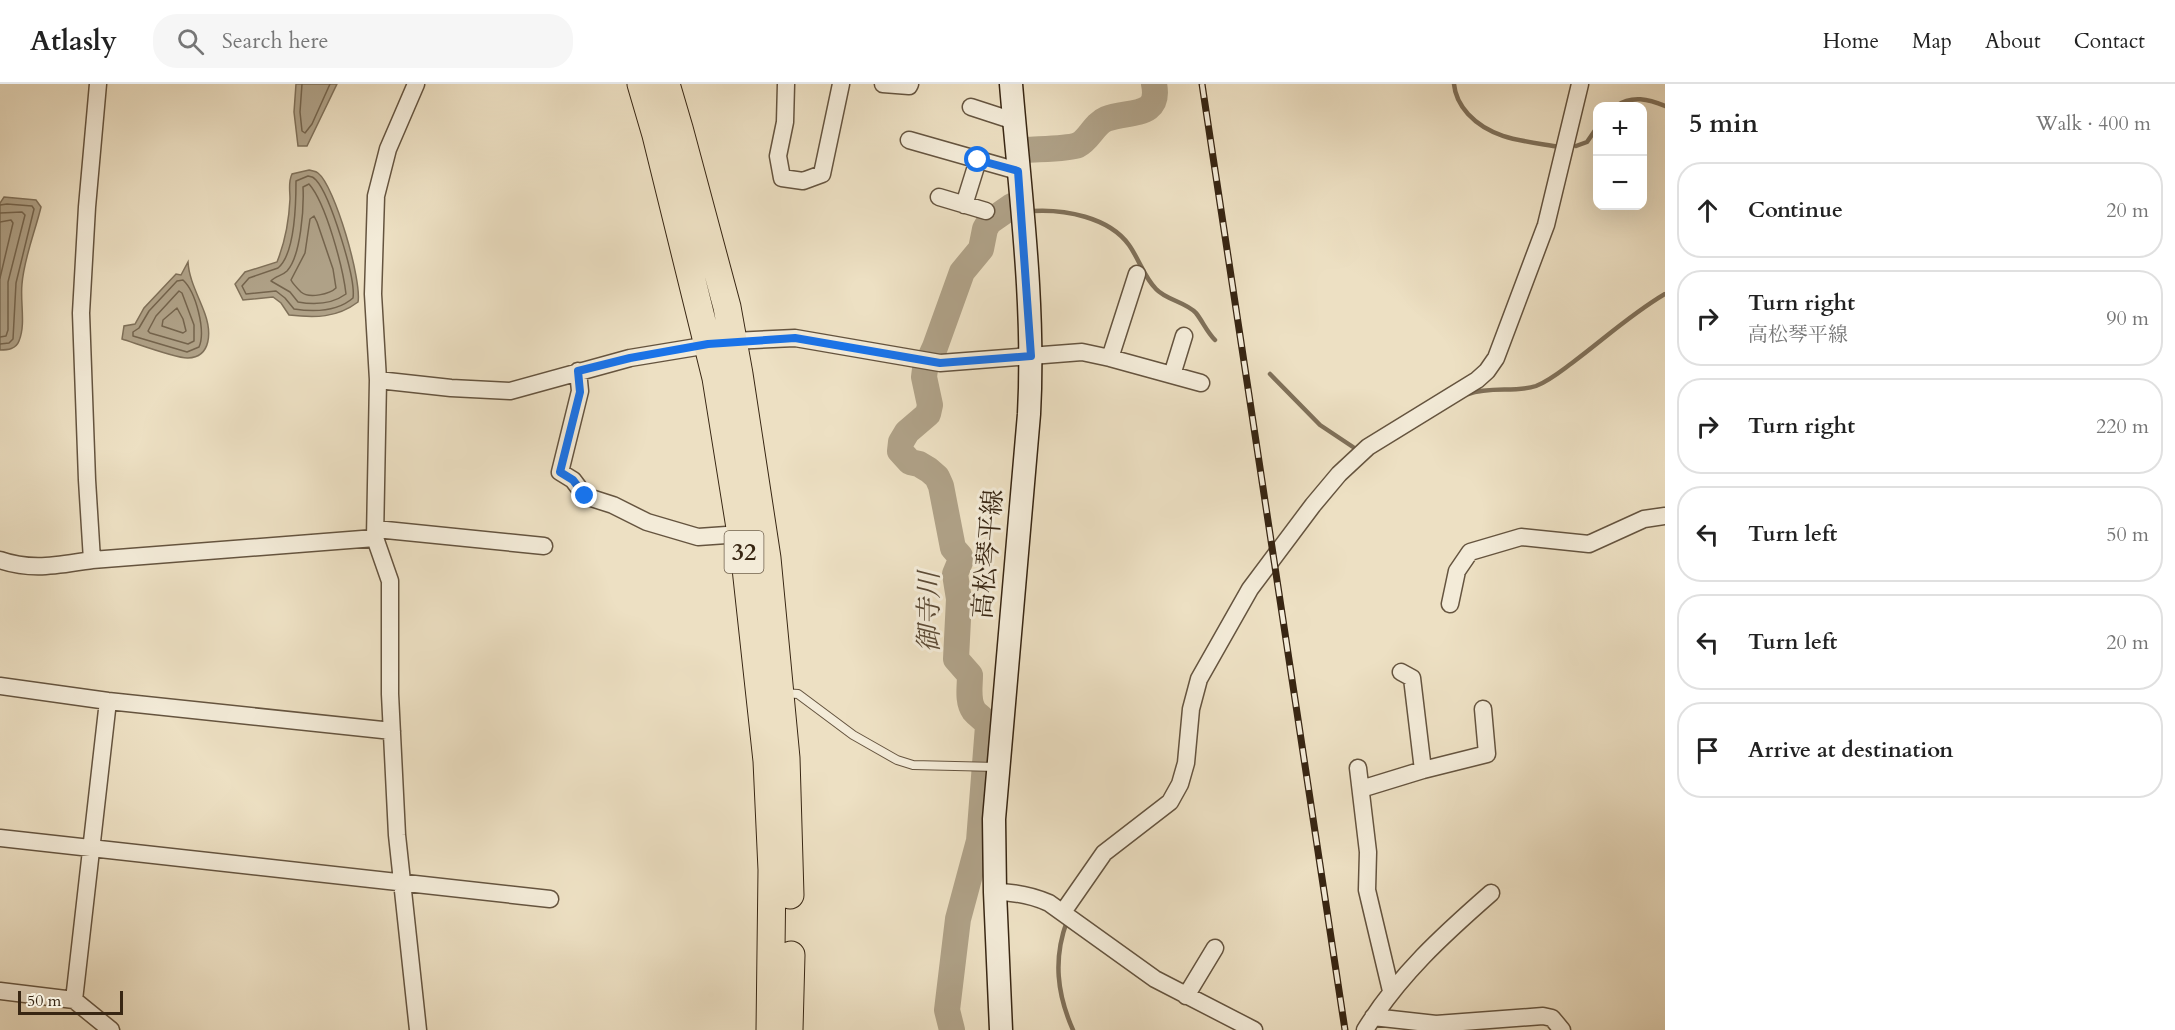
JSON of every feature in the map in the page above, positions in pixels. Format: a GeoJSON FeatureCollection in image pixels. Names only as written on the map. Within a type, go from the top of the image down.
{"type":"FeatureCollection","features":[{"type":"Feature","properties":{"kind":"highway","name":"32"},"geometry":{"type":"LineString","coordinates":[[640,84],[721,343],[767,558],[786,758],[790,868],[789,1030]]}},
{"type":"Feature","properties":{"kind":"highway","name":"32"},"geometry":{"type":"LineString","coordinates":[[666,84],[680,128],[727,307],[716,378],[741,534],[767,761],[772,870],[770,1030]]}},
{"type":"Feature","properties":{"kind":"main road","name":"高松琴平線"},"geometry":{"type":"LineString","coordinates":[[1001,1030],[994,819],[990,767],[1028,425],[1031,356],[1011,84]]}},
{"type":"Feature","properties":{"kind":"street"},"geometry":{"type":"LineString","coordinates":[[92,560],[81,313],[87,207],[98,84]]}},
{"type":"Feature","properties":{"kind":"street"},"geometry":{"type":"LineString","coordinates":[[416,84],[388,149],[376,196],[374,294],[378,380],[375,533],[390,581],[390,694],[397,836],[418,1030]]}},
{"type":"Feature","properties":{"kind":"street"},"geometry":{"type":"LineString","coordinates":[[786,84],[785,122],[778,156],[782,178],[803,181],[822,174],[841,84]]}},
{"type":"Feature","properties":{"kind":"street"},"geometry":{"type":"LineString","coordinates":[[883,84],[909,87],[910,84]]}},
{"type":"Feature","properties":{"kind":"street"},"geometry":{"type":"LineString","coordinates":[[1067,916],[1104,853],[1170,802],[1180,784],[1186,763],[1191,709],[1199,679],[1250,589],[1313,505],[1339,474],[1368,447],[1477,380],[1496,358],[1546,225],[1580,84]]}},
{"type":"Feature","properties":{"kind":"street"},"geometry":{"type":"LineString","coordinates":[[972,107],[1014,121]]}},
{"type":"Feature","properties":{"kind":"street"},"geometry":{"type":"LineString","coordinates":[[909,140],[1018,171]]}},
{"type":"Feature","properties":{"kind":"street"},"geometry":{"type":"LineString","coordinates":[[964,205],[978,160]]}},
{"type":"Feature","properties":{"kind":"street"},"geometry":{"type":"LineString","coordinates":[[939,197],[986,211]]}},
{"type":"Feature","properties":{"kind":"street"},"geometry":{"type":"LineString","coordinates":[[1110,358],[1137,274]]}},
{"type":"Feature","properties":{"kind":"street"},"geometry":{"type":"LineString","coordinates":[[1172,375],[1184,336]]}},
{"type":"Feature","properties":{"kind":"street"},"geometry":{"type":"LineString","coordinates":[[378,380],[451,388],[510,391],[630,358],[721,343],[795,338],[940,363],[1082,352],[1201,383]]}},
{"type":"Feature","properties":{"kind":"street"},"geometry":{"type":"LineString","coordinates":[[578,371],[580,392],[560,472],[573,480],[585,496],[613,505],[647,522],[698,537],[741,534]]}},
{"type":"Feature","properties":{"kind":"street"},"geometry":{"type":"LineString","coordinates":[[1450,604],[1457,571],[1470,552],[1521,537],[1589,544],[1644,519],[1665,516]]}},
{"type":"Feature","properties":{"kind":"street"},"geometry":{"type":"LineString","coordinates":[[0,560],[15,566],[47,568],[92,560],[375,533],[544,546]]}},
{"type":"Feature","properties":{"kind":"street"},"geometry":{"type":"LineString","coordinates":[[1401,672],[1412,678],[1423,770]]}},
{"type":"Feature","properties":{"kind":"street"},"geometry":{"type":"LineString","coordinates":[[0,686],[108,701],[392,731]]}},
{"type":"Feature","properties":{"kind":"street"},"geometry":{"type":"LineString","coordinates":[[74,1000],[108,701]]}},
{"type":"Feature","properties":{"kind":"street"},"geometry":{"type":"LineString","coordinates":[[1361,789],[1487,754],[1483,709]]}},
{"type":"Feature","properties":{"kind":"street"},"geometry":{"type":"LineString","coordinates":[[1358,768],[1368,852],[1367,891],[1391,991]]}},
{"type":"Feature","properties":{"kind":"street"},"geometry":{"type":"LineString","coordinates":[[0,838],[550,899]]}},
{"type":"Feature","properties":{"kind":"street"},"geometry":{"type":"LineString","coordinates":[[995,892],[1014,892],[1049,903],[1155,979],[1254,1030]]}},
{"type":"Feature","properties":{"kind":"street"},"geometry":{"type":"LineString","coordinates":[[1369,1024],[1391,991],[1432,945],[1491,893]]}},
{"type":"Feature","properties":{"kind":"street"},"geometry":{"type":"LineString","coordinates":[[1186,996],[1215,948]]}},
{"type":"Feature","properties":{"kind":"street"},"geometry":{"type":"LineString","coordinates":[[0,991],[74,1000],[111,1030]]}},
{"type":"Feature","properties":{"kind":"street"},"geometry":{"type":"LineString","coordinates":[[1369,1024],[1436,1024],[1543,1016],[1552,1018],[1562,1030]]}},
{"type":"Feature","properties":{"kind":"lane"},"geometry":{"type":"LineString","coordinates":[[779,692],[798,694],[853,735],[897,760],[913,765],[990,767]]}},
{"type":"Feature","properties":{"kind":"water"},"geometry":{"type":"Polygon","coordinates":[[[296,84],[337,84],[307,146],[298,146],[294,112],[296,84]]]}},
{"type":"Feature","properties":{"kind":"water"},"geometry":{"type":"Polygon","coordinates":[[[309,170],[318,173],[325,181],[332,196],[352,255],[358,291],[358,302],[342,311],[325,316],[289,315],[281,303],[273,297],[243,300],[235,284],[245,272],[277,262],[288,223],[292,174],[309,170]]]}},
{"type":"Feature","properties":{"kind":"water"},"geometry":{"type":"Polygon","coordinates":[[[4,197],[36,200],[41,207],[23,274],[21,334],[18,344],[9,349],[0,350],[0,203],[4,197]]]}},
{"type":"Feature","properties":{"kind":"water"},"geometry":{"type":"Polygon","coordinates":[[[188,262],[192,282],[208,328],[208,342],[202,353],[196,357],[183,358],[122,339],[124,326],[135,324],[144,308],[176,274],[181,275],[188,262]]]}},
{"type":"Feature","properties":{"kind":"waterway","name":"御寺川"},"geometry":{"type":"LineString","coordinates":[[1026,150],[1078,145],[1102,121],[1148,108],[1153,103],[1154,84]]}},
{"type":"Feature","properties":{"kind":"waterway"},"geometry":{"type":"LineString","coordinates":[[1454,84],[1463,107],[1477,123],[1510,138],[1560,147]]}},
{"type":"Feature","properties":{"kind":"waterway"},"geometry":{"type":"LineString","coordinates":[[1624,102],[1640,99],[1665,106]]}},
{"type":"Feature","properties":{"kind":"waterway"},"geometry":{"type":"LineString","coordinates":[[1576,146],[1587,142],[1593,133]]}},
{"type":"Feature","properties":{"kind":"waterway","name":"御寺川"},"geometry":{"type":"LineString","coordinates":[[952,1030],[947,1010],[958,919],[979,841],[988,726],[970,703],[970,675],[956,659],[959,599],[955,574],[960,556],[953,548],[941,486],[937,477],[929,470],[910,462],[900,451],[901,442],[907,432],[928,414],[930,405],[924,377],[925,369],[962,272],[981,249],[985,229],[989,222],[1012,206]]}},
{"type":"Feature","properties":{"kind":"waterway"},"geometry":{"type":"LineString","coordinates":[[1031,210],[1071,213],[1098,221],[1120,235],[1129,245],[1156,289],[1192,309],[1215,340]]}},
{"type":"Feature","properties":{"kind":"waterway"},"geometry":{"type":"LineString","coordinates":[[1468,394],[1486,390],[1528,388],[1541,384],[1665,294]]}},
{"type":"Feature","properties":{"kind":"waterway"},"geometry":{"type":"LineString","coordinates":[[1270,374],[1320,425],[1353,447]]}},
{"type":"Feature","properties":{"kind":"waterway"},"geometry":{"type":"LineString","coordinates":[[1067,921],[1060,949],[1059,976],[1063,1003],[1073,1030]]}},
{"type":"Feature","properties":{"kind":"railway"},"geometry":{"type":"LineString","coordinates":[[1202,84],[1345,1030]]}},
{"type":"Feature","properties":{"kind":"route"},"geometry":{"type":"LineString","coordinates":[[585,496],[573,480],[560,472],[580,392],[578,371],[630,358],[708,344],[795,338],[940,363],[1031,356],[1018,171],[978,160]]}}]}
